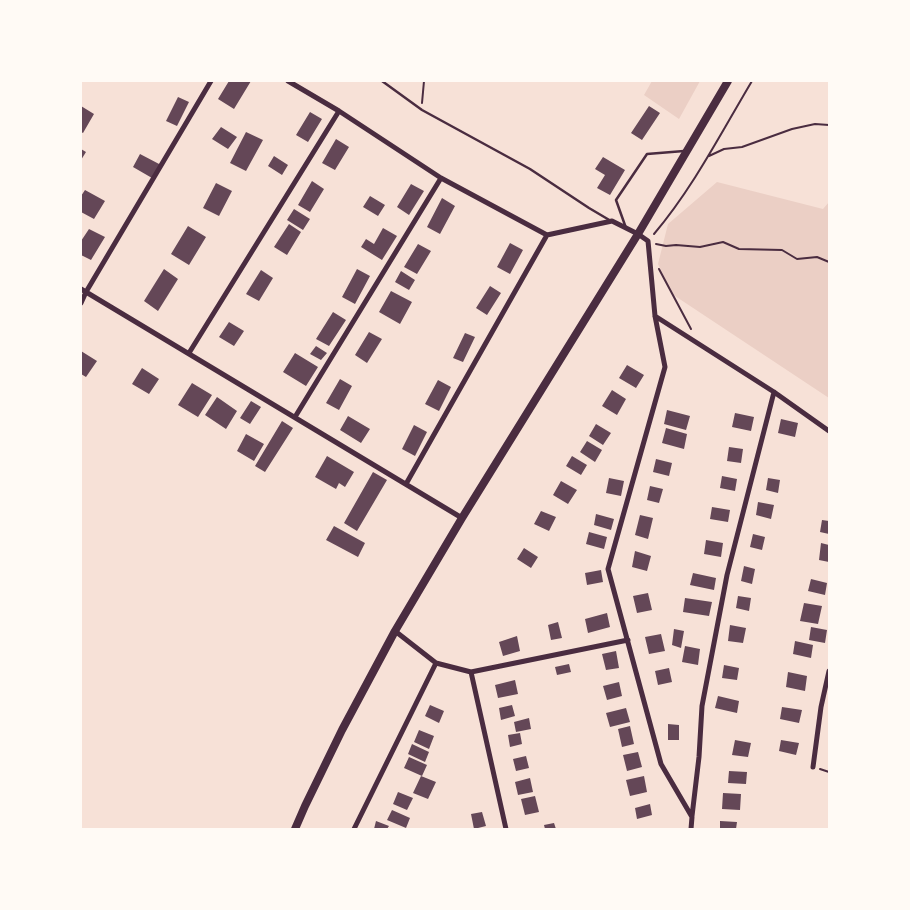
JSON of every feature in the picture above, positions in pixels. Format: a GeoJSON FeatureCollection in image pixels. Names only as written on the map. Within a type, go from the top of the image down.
{"type":"FeatureCollection","features":[{"type":"Feature","properties":{"kind":"highway"},"geometry":{"type":"LineString","coordinates":[[295,829],[304,806],[342,730],[395,631],[462,518],[638,234],[728,81]]}},
{"type":"Feature","properties":{"kind":"street"},"geometry":{"type":"LineString","coordinates":[[81,303],[84,290],[211,81]]}},
{"type":"Feature","properties":{"kind":"street"},"geometry":{"type":"LineString","coordinates":[[288,81],[339,111],[441,178],[547,235],[612,221],[648,241],[655,316],[665,367],[608,569],[661,764],[692,817]]}},
{"type":"Feature","properties":{"kind":"street"},"geometry":{"type":"LineString","coordinates":[[189,353],[339,111]]}},
{"type":"Feature","properties":{"kind":"street"},"geometry":{"type":"LineString","coordinates":[[295,417],[441,178]]}},
{"type":"Feature","properties":{"kind":"street"},"geometry":{"type":"LineString","coordinates":[[406,484],[547,235]]}},
{"type":"Feature","properties":{"kind":"street"},"geometry":{"type":"LineString","coordinates":[[84,290],[462,518]]}},
{"type":"Feature","properties":{"kind":"street"},"geometry":{"type":"LineString","coordinates":[[655,316],[774,392],[829,431]]}},
{"type":"Feature","properties":{"kind":"street"},"geometry":{"type":"LineString","coordinates":[[691,829],[702,706],[727,574],[774,392]]}},
{"type":"Feature","properties":{"kind":"street"},"geometry":{"type":"LineString","coordinates":[[395,631],[436,663],[471,672],[628,640]]}},
{"type":"Feature","properties":{"kind":"street"},"geometry":{"type":"LineString","coordinates":[[354,829],[436,663]]}},
{"type":"Feature","properties":{"kind":"street"},"geometry":{"type":"LineString","coordinates":[[813,767],[821,706],[829,671]]}},
{"type":"Feature","properties":{"kind":"street"},"geometry":{"type":"LineString","coordinates":[[471,672],[506,829]]}},
{"type":"Feature","properties":{"kind":"lane"},"geometry":{"type":"LineString","coordinates":[[382,81],[422,110],[530,169],[612,221]]}},
{"type":"Feature","properties":{"kind":"lane"},"geometry":{"type":"LineString","coordinates":[[626,229],[616,200],[647,154],[688,151]]}},
{"type":"Feature","properties":{"kind":"path"},"geometry":{"type":"LineString","coordinates":[[422,110],[424,81]]}},
{"type":"Feature","properties":{"kind":"path"},"geometry":{"type":"LineString","coordinates":[[752,81],[673,212],[648,241],[666,246],[700,247],[723,242],[739,250],[782,250],[797,259],[817,257],[829,262]]}},
{"type":"Feature","properties":{"kind":"path"},"geometry":{"type":"LineString","coordinates":[[708,156],[724,149],[742,147],[792,129],[815,124],[829,125]]}},
{"type":"Feature","properties":{"kind":"path"},"geometry":{"type":"LineString","coordinates":[[650,262],[661,270],[699,344]]}},
{"type":"Feature","properties":{"kind":"shaded area"},"geometry":{"type":"Polygon","coordinates":[[[652,81],[700,81],[679,119],[644,95],[652,81]]]}},
{"type":"Feature","properties":{"kind":"shaded area"},"geometry":{"type":"Polygon","coordinates":[[[717,182],[823,209],[829,202],[829,398],[672,294],[658,264],[668,224],[717,182]]]}},
{"type":"Feature","properties":{"kind":"building"},"geometry":{"type":"Polygon","coordinates":[[[229,81],[251,81],[234,109],[218,99],[229,81]]]}},
{"type":"Feature","properties":{"kind":"building"},"geometry":{"type":"Polygon","coordinates":[[[178,97],[189,102],[177,126],[166,121],[178,97]]]}},
{"type":"Feature","properties":{"kind":"building"},"geometry":{"type":"Polygon","coordinates":[[[81,106],[94,114],[83,133],[81,132],[81,106]]]}},
{"type":"Feature","properties":{"kind":"building"},"geometry":{"type":"Polygon","coordinates":[[[649,106],[660,113],[642,140],[631,133],[649,106]]]}},
{"type":"Feature","properties":{"kind":"building"},"geometry":{"type":"Polygon","coordinates":[[[310,112],[322,119],[308,142],[296,135],[310,112]]]}},
{"type":"Feature","properties":{"kind":"building"},"geometry":{"type":"Polygon","coordinates":[[[221,127],[237,137],[228,149],[212,139],[221,127]]]}},
{"type":"Feature","properties":{"kind":"building"},"geometry":{"type":"Polygon","coordinates":[[[246,132],[263,140],[246,171],[230,163],[246,132]]]}},
{"type":"Feature","properties":{"kind":"building"},"geometry":{"type":"Polygon","coordinates":[[[336,139],[349,147],[335,170],[322,163],[336,139]]]}},
{"type":"Feature","properties":{"kind":"building"},"geometry":{"type":"Polygon","coordinates":[[[81,149],[86,152],[81,160],[81,149]]]}},
{"type":"Feature","properties":{"kind":"building"},"geometry":{"type":"Polygon","coordinates":[[[140,154],[161,165],[152,178],[133,167],[140,154]]]}},
{"type":"Feature","properties":{"kind":"building"},"geometry":{"type":"Polygon","coordinates":[[[274,156],[288,165],[282,175],[268,166],[274,156]]]}},
{"type":"Feature","properties":{"kind":"building"},"geometry":{"type":"Polygon","coordinates":[[[603,157],[625,170],[610,195],[597,188],[605,175],[595,169],[603,157]]]}},
{"type":"Feature","properties":{"kind":"building"},"geometry":{"type":"Polygon","coordinates":[[[312,181],[324,189],[310,212],[298,205],[312,181]]]}},
{"type":"Feature","properties":{"kind":"building"},"geometry":{"type":"Polygon","coordinates":[[[216,183],[232,191],[219,216],[203,208],[216,183]]]}},
{"type":"Feature","properties":{"kind":"building"},"geometry":{"type":"Polygon","coordinates":[[[411,184],[424,191],[409,215],[397,207],[411,184]]]}},
{"type":"Feature","properties":{"kind":"building"},"geometry":{"type":"Polygon","coordinates":[[[85,190],[105,201],[94,219],[81,212],[81,196],[85,190]]]}},
{"type":"Feature","properties":{"kind":"building"},"geometry":{"type":"Polygon","coordinates":[[[370,196],[385,205],[378,216],[363,207],[370,196]]]}},
{"type":"Feature","properties":{"kind":"building"},"geometry":{"type":"Polygon","coordinates":[[[442,198],[455,206],[440,234],[427,227],[442,198]]]}},
{"type":"Feature","properties":{"kind":"building"},"geometry":{"type":"Polygon","coordinates":[[[294,209],[310,219],[303,230],[287,220],[294,209]]]}},
{"type":"Feature","properties":{"kind":"building"},"geometry":{"type":"Polygon","coordinates":[[[289,224],[301,232],[287,255],[274,247],[289,224]]]}},
{"type":"Feature","properties":{"kind":"building"},"geometry":{"type":"Polygon","coordinates":[[[188,226],[206,237],[189,265],[171,254],[188,226]]]}},
{"type":"Feature","properties":{"kind":"building"},"geometry":{"type":"Polygon","coordinates":[[[383,228],[397,236],[382,260],[361,247],[366,239],[374,244],[383,228]]]}},
{"type":"Feature","properties":{"kind":"building"},"geometry":{"type":"Polygon","coordinates":[[[89,229],[105,237],[91,260],[81,255],[81,241],[89,229]]]}},
{"type":"Feature","properties":{"kind":"building"},"geometry":{"type":"Polygon","coordinates":[[[510,243],[523,250],[510,274],[497,267],[510,243]]]}},
{"type":"Feature","properties":{"kind":"building"},"geometry":{"type":"Polygon","coordinates":[[[418,244],[431,251],[417,274],[404,267],[418,244]]]}},
{"type":"Feature","properties":{"kind":"building"},"geometry":{"type":"Polygon","coordinates":[[[164,269],[178,279],[158,311],[144,301],[164,269]]]}},
{"type":"Feature","properties":{"kind":"building"},"geometry":{"type":"Polygon","coordinates":[[[357,269],[370,276],[355,304],[342,297],[357,269]]]}},
{"type":"Feature","properties":{"kind":"building"},"geometry":{"type":"Polygon","coordinates":[[[261,270],[273,278],[259,301],[246,294],[261,270]]]}},
{"type":"Feature","properties":{"kind":"building"},"geometry":{"type":"Polygon","coordinates":[[[401,271],[415,280],[409,290],[395,282],[401,271]]]}},
{"type":"Feature","properties":{"kind":"building"},"geometry":{"type":"Polygon","coordinates":[[[490,286],[501,293],[487,315],[476,308],[490,286]]]}},
{"type":"Feature","properties":{"kind":"building"},"geometry":{"type":"Polygon","coordinates":[[[391,291],[412,302],[400,324],[379,312],[391,291]]]}},
{"type":"Feature","properties":{"kind":"building"},"geometry":{"type":"Polygon","coordinates":[[[333,312],[346,320],[329,346],[316,339],[333,312]]]}},
{"type":"Feature","properties":{"kind":"building"},"geometry":{"type":"Polygon","coordinates":[[[229,322],[244,331],[234,346],[219,337],[229,322]]]}},
{"type":"Feature","properties":{"kind":"building"},"geometry":{"type":"Polygon","coordinates":[[[369,332],[382,339],[367,363],[355,355],[369,332]]]}},
{"type":"Feature","properties":{"kind":"building"},"geometry":{"type":"Polygon","coordinates":[[[465,333],[475,337],[463,362],[453,358],[465,333]]]}},
{"type":"Feature","properties":{"kind":"building"},"geometry":{"type":"Polygon","coordinates":[[[316,346],[327,353],[321,360],[310,354],[316,346]]]}},
{"type":"Feature","properties":{"kind":"building"},"geometry":{"type":"Polygon","coordinates":[[[81,351],[97,361],[86,377],[81,374],[81,351]]]}},
{"type":"Feature","properties":{"kind":"building"},"geometry":{"type":"Polygon","coordinates":[[[295,353],[318,367],[306,386],[283,372],[295,353]]]}},
{"type":"Feature","properties":{"kind":"building"},"geometry":{"type":"Polygon","coordinates":[[[627,365],[644,375],[636,388],[619,378],[627,365]]]}},
{"type":"Feature","properties":{"kind":"building"},"geometry":{"type":"Polygon","coordinates":[[[142,368],[159,379],[149,394],[132,384],[142,368]]]}},
{"type":"Feature","properties":{"kind":"building"},"geometry":{"type":"Polygon","coordinates":[[[340,379],[352,386],[339,410],[326,403],[340,379]]]}},
{"type":"Feature","properties":{"kind":"building"},"geometry":{"type":"Polygon","coordinates":[[[438,380],[451,387],[439,411],[425,404],[438,380]]]}},
{"type":"Feature","properties":{"kind":"building"},"geometry":{"type":"Polygon","coordinates":[[[192,383],[212,395],[198,417],[178,405],[192,383]]]}},
{"type":"Feature","properties":{"kind":"building"},"geometry":{"type":"Polygon","coordinates":[[[612,390],[626,399],[617,415],[602,406],[612,390]]]}},
{"type":"Feature","properties":{"kind":"building"},"geometry":{"type":"Polygon","coordinates":[[[217,397],[237,411],[226,429],[205,415],[217,397]]]}},
{"type":"Feature","properties":{"kind":"building"},"geometry":{"type":"Polygon","coordinates":[[[251,401],[261,407],[250,424],[240,418],[251,401]]]}},
{"type":"Feature","properties":{"kind":"building"},"geometry":{"type":"Polygon","coordinates":[[[667,410],[690,416],[686,430],[664,424],[667,410]]]}},
{"type":"Feature","properties":{"kind":"building"},"geometry":{"type":"Polygon","coordinates":[[[735,413],[754,417],[751,431],[732,427],[735,413]]]}},
{"type":"Feature","properties":{"kind":"building"},"geometry":{"type":"Polygon","coordinates":[[[348,416],[370,429],[361,443],[340,430],[348,416]]]}},
{"type":"Feature","properties":{"kind":"building"},"geometry":{"type":"Polygon","coordinates":[[[781,419],[798,423],[795,437],[778,433],[781,419]]]}},
{"type":"Feature","properties":{"kind":"building"},"geometry":{"type":"Polygon","coordinates":[[[282,421],[293,428],[265,472],[255,466],[282,421]]]}},
{"type":"Feature","properties":{"kind":"building"},"geometry":{"type":"Polygon","coordinates":[[[596,424],[611,433],[603,445],[589,436],[596,424]]]}},
{"type":"Feature","properties":{"kind":"building"},"geometry":{"type":"Polygon","coordinates":[[[414,425],[427,432],[415,456],[402,449],[414,425]]]}},
{"type":"Feature","properties":{"kind":"building"},"geometry":{"type":"Polygon","coordinates":[[[666,428],[687,434],[684,449],[662,443],[666,428]]]}},
{"type":"Feature","properties":{"kind":"building"},"geometry":{"type":"Polygon","coordinates":[[[246,434],[264,444],[254,461],[237,451],[246,434]]]}},
{"type":"Feature","properties":{"kind":"building"},"geometry":{"type":"Polygon","coordinates":[[[587,441],[602,450],[595,462],[580,452],[587,441]]]}},
{"type":"Feature","properties":{"kind":"building"},"geometry":{"type":"Polygon","coordinates":[[[729,447],[743,449],[741,463],[727,461],[729,447]]]}},
{"type":"Feature","properties":{"kind":"building"},"geometry":{"type":"Polygon","coordinates":[[[327,456],[354,472],[345,487],[339,483],[336,489],[315,477],[327,456]]]}},
{"type":"Feature","properties":{"kind":"building"},"geometry":{"type":"Polygon","coordinates":[[[572,456],[587,465],[581,475],[566,466],[572,456]]]}},
{"type":"Feature","properties":{"kind":"building"},"geometry":{"type":"Polygon","coordinates":[[[656,459],[672,463],[669,476],[653,472],[656,459]]]}},
{"type":"Feature","properties":{"kind":"building"},"geometry":{"type":"Polygon","coordinates":[[[373,472],[387,480],[357,531],[344,523],[373,472]]]}},
{"type":"Feature","properties":{"kind":"building"},"geometry":{"type":"Polygon","coordinates":[[[722,476],[737,479],[735,491],[720,488],[722,476]]]}},
{"type":"Feature","properties":{"kind":"building"},"geometry":{"type":"Polygon","coordinates":[[[609,478],[624,481],[621,496],[606,493],[609,478]]]}},
{"type":"Feature","properties":{"kind":"building"},"geometry":{"type":"Polygon","coordinates":[[[768,478],[780,480],[778,493],[766,490],[768,478]]]}},
{"type":"Feature","properties":{"kind":"building"},"geometry":{"type":"Polygon","coordinates":[[[561,481],[577,490],[568,504],[553,495],[561,481]]]}},
{"type":"Feature","properties":{"kind":"building"},"geometry":{"type":"Polygon","coordinates":[[[650,486],[663,489],[659,503],[647,500],[650,486]]]}},
{"type":"Feature","properties":{"kind":"building"},"geometry":{"type":"Polygon","coordinates":[[[758,502],[774,505],[771,519],[756,515],[758,502]]]}},
{"type":"Feature","properties":{"kind":"building"},"geometry":{"type":"Polygon","coordinates":[[[712,507],[730,510],[728,522],[710,519],[712,507]]]}},
{"type":"Feature","properties":{"kind":"building"},"geometry":{"type":"Polygon","coordinates":[[[541,511],[556,517],[549,531],[534,524],[541,511]]]}},
{"type":"Feature","properties":{"kind":"building"},"geometry":{"type":"Polygon","coordinates":[[[596,514],[614,519],[611,530],[594,525],[596,514]]]}},
{"type":"Feature","properties":{"kind":"building"},"geometry":{"type":"Polygon","coordinates":[[[640,515],[653,518],[648,539],[635,535],[640,515]]]}},
{"type":"Feature","properties":{"kind":"building"},"geometry":{"type":"Polygon","coordinates":[[[822,520],[829,521],[829,534],[820,532],[822,520]]]}},
{"type":"Feature","properties":{"kind":"building"},"geometry":{"type":"Polygon","coordinates":[[[334,526],[365,543],[358,557],[326,540],[334,526]]]}},
{"type":"Feature","properties":{"kind":"building"},"geometry":{"type":"Polygon","coordinates":[[[589,532],[607,537],[604,549],[586,544],[589,532]]]}},
{"type":"Feature","properties":{"kind":"building"},"geometry":{"type":"Polygon","coordinates":[[[753,534],[765,537],[762,550],[750,547],[753,534]]]}},
{"type":"Feature","properties":{"kind":"building"},"geometry":{"type":"Polygon","coordinates":[[[706,540],[723,543],[721,557],[704,554],[706,540]]]}},
{"type":"Feature","properties":{"kind":"building"},"geometry":{"type":"Polygon","coordinates":[[[821,543],[829,545],[829,562],[819,560],[821,543]]]}},
{"type":"Feature","properties":{"kind":"building"},"geometry":{"type":"Polygon","coordinates":[[[524,548],[538,557],[531,568],[517,559],[524,548]]]}},
{"type":"Feature","properties":{"kind":"building"},"geometry":{"type":"Polygon","coordinates":[[[635,551],[651,556],[647,571],[632,567],[635,551]]]}},
{"type":"Feature","properties":{"kind":"building"},"geometry":{"type":"Polygon","coordinates":[[[744,566],[755,569],[752,584],[741,581],[744,566]]]}},
{"type":"Feature","properties":{"kind":"building"},"geometry":{"type":"Polygon","coordinates":[[[601,570],[603,582],[587,585],[585,573],[601,570]]]}},
{"type":"Feature","properties":{"kind":"building"},"geometry":{"type":"Polygon","coordinates":[[[693,573],[716,578],[714,590],[690,585],[693,573]]]}},
{"type":"Feature","properties":{"kind":"building"},"geometry":{"type":"Polygon","coordinates":[[[811,579],[827,583],[825,595],[808,591],[811,579]]]}},
{"type":"Feature","properties":{"kind":"building"},"geometry":{"type":"Polygon","coordinates":[[[648,593],[652,610],[637,613],[633,596],[648,593]]]}},
{"type":"Feature","properties":{"kind":"building"},"geometry":{"type":"Polygon","coordinates":[[[738,596],[751,598],[749,611],[736,608],[738,596]]]}},
{"type":"Feature","properties":{"kind":"building"},"geometry":{"type":"Polygon","coordinates":[[[685,598],[712,602],[709,616],[683,612],[685,598]]]}},
{"type":"Feature","properties":{"kind":"building"},"geometry":{"type":"Polygon","coordinates":[[[804,603],[822,606],[818,624],[800,621],[804,603]]]}},
{"type":"Feature","properties":{"kind":"building"},"geometry":{"type":"Polygon","coordinates":[[[607,613],[610,627],[588,633],[585,619],[607,613]]]}},
{"type":"Feature","properties":{"kind":"building"},"geometry":{"type":"Polygon","coordinates":[[[558,622],[562,638],[551,640],[548,625],[558,622]]]}},
{"type":"Feature","properties":{"kind":"building"},"geometry":{"type":"Polygon","coordinates":[[[730,625],[746,628],[743,643],[728,641],[730,625]]]}},
{"type":"Feature","properties":{"kind":"building"},"geometry":{"type":"Polygon","coordinates":[[[811,627],[827,630],[825,643],[809,640],[811,627]]]}},
{"type":"Feature","properties":{"kind":"building"},"geometry":{"type":"Polygon","coordinates":[[[674,629],[684,631],[681,648],[672,645],[674,629]]]}},
{"type":"Feature","properties":{"kind":"building"},"geometry":{"type":"Polygon","coordinates":[[[661,634],[665,651],[649,654],[645,637],[661,634]]]}},
{"type":"Feature","properties":{"kind":"building"},"geometry":{"type":"Polygon","coordinates":[[[517,636],[520,651],[503,656],[499,642],[517,636]]]}},
{"type":"Feature","properties":{"kind":"building"},"geometry":{"type":"Polygon","coordinates":[[[795,641],[813,645],[811,658],[793,654],[795,641]]]}},
{"type":"Feature","properties":{"kind":"building"},"geometry":{"type":"Polygon","coordinates":[[[685,646],[700,649],[698,665],[682,662],[685,646]]]}},
{"type":"Feature","properties":{"kind":"building"},"geometry":{"type":"Polygon","coordinates":[[[616,651],[619,668],[606,670],[602,654],[616,651]]]}},
{"type":"Feature","properties":{"kind":"building"},"geometry":{"type":"Polygon","coordinates":[[[569,664],[571,672],[557,675],[555,667],[569,664]]]}},
{"type":"Feature","properties":{"kind":"building"},"geometry":{"type":"Polygon","coordinates":[[[724,665],[739,668],[737,680],[722,678],[724,665]]]}},
{"type":"Feature","properties":{"kind":"building"},"geometry":{"type":"Polygon","coordinates":[[[669,668],[672,682],[658,685],[655,671],[669,668]]]}},
{"type":"Feature","properties":{"kind":"building"},"geometry":{"type":"Polygon","coordinates":[[[788,672],[807,676],[805,691],[786,687],[788,672]]]}},
{"type":"Feature","properties":{"kind":"building"},"geometry":{"type":"Polygon","coordinates":[[[515,680],[518,694],[498,698],[495,685],[515,680]]]}},
{"type":"Feature","properties":{"kind":"building"},"geometry":{"type":"Polygon","coordinates":[[[619,682],[622,696],[607,700],[603,686],[619,682]]]}},
{"type":"Feature","properties":{"kind":"building"},"geometry":{"type":"Polygon","coordinates":[[[718,696],[739,701],[737,713],[715,708],[718,696]]]}},
{"type":"Feature","properties":{"kind":"building"},"geometry":{"type":"Polygon","coordinates":[[[430,705],[444,711],[439,723],[425,716],[430,705]]]}},
{"type":"Feature","properties":{"kind":"building"},"geometry":{"type":"Polygon","coordinates":[[[512,705],[515,716],[501,720],[499,708],[512,705]]]}},
{"type":"Feature","properties":{"kind":"building"},"geometry":{"type":"Polygon","coordinates":[[[782,707],[802,710],[799,723],[780,719],[782,707]]]}},
{"type":"Feature","properties":{"kind":"building"},"geometry":{"type":"Polygon","coordinates":[[[626,708],[630,722],[610,727],[606,713],[626,708]]]}},
{"type":"Feature","properties":{"kind":"building"},"geometry":{"type":"Polygon","coordinates":[[[529,718],[531,729],[516,732],[514,722],[529,718]]]}},
{"type":"Feature","properties":{"kind":"building"},"geometry":{"type":"Polygon","coordinates":[[[668,724],[679,725],[679,740],[668,740],[668,724]]]}},
{"type":"Feature","properties":{"kind":"building"},"geometry":{"type":"Polygon","coordinates":[[[630,726],[634,744],[622,747],[618,729],[630,726]]]}},
{"type":"Feature","properties":{"kind":"building"},"geometry":{"type":"Polygon","coordinates":[[[419,730],[434,736],[429,749],[414,742],[419,730]]]}},
{"type":"Feature","properties":{"kind":"building"},"geometry":{"type":"Polygon","coordinates":[[[520,733],[522,744],[510,747],[508,735],[520,733]]]}},
{"type":"Feature","properties":{"kind":"building"},"geometry":{"type":"Polygon","coordinates":[[[735,740],[751,743],[748,757],[732,755],[735,740]]]}},
{"type":"Feature","properties":{"kind":"building"},"geometry":{"type":"Polygon","coordinates":[[[781,740],[799,743],[796,755],[779,751],[781,740]]]}},
{"type":"Feature","properties":{"kind":"building"},"geometry":{"type":"Polygon","coordinates":[[[412,744],[429,752],[425,762],[408,754],[412,744]]]}},
{"type":"Feature","properties":{"kind":"building"},"geometry":{"type":"Polygon","coordinates":[[[638,752],[642,767],[627,771],[623,755],[638,752]]]}},
{"type":"Feature","properties":{"kind":"building"},"geometry":{"type":"Polygon","coordinates":[[[526,756],[529,768],[516,771],[513,759],[526,756]]]}},
{"type":"Feature","properties":{"kind":"building"},"geometry":{"type":"Polygon","coordinates":[[[409,757],[427,765],[422,776],[404,768],[409,757]]]}},
{"type":"Feature","properties":{"kind":"building"},"geometry":{"type":"Polygon","coordinates":[[[729,771],[747,772],[746,784],[728,783],[729,771]]]}},
{"type":"Feature","properties":{"kind":"building"},"geometry":{"type":"Polygon","coordinates":[[[421,776],[436,782],[428,799],[413,793],[421,776]]]}},
{"type":"Feature","properties":{"kind":"building"},"geometry":{"type":"Polygon","coordinates":[[[644,776],[647,792],[630,796],[626,780],[644,776]]]}},
{"type":"Feature","properties":{"kind":"building"},"geometry":{"type":"Polygon","coordinates":[[[530,778],[533,792],[518,795],[515,782],[530,778]]]}},
{"type":"Feature","properties":{"kind":"building"},"geometry":{"type":"Polygon","coordinates":[[[398,792],[413,798],[407,810],[393,804],[398,792]]]}},
{"type":"Feature","properties":{"kind":"building"},"geometry":{"type":"Polygon","coordinates":[[[723,793],[741,794],[740,810],[722,809],[723,793]]]}},
{"type":"Feature","properties":{"kind":"building"},"geometry":{"type":"Polygon","coordinates":[[[535,796],[539,812],[525,815],[521,799],[535,796]]]}},
{"type":"Feature","properties":{"kind":"building"},"geometry":{"type":"Polygon","coordinates":[[[650,804],[652,815],[637,819],[635,808],[650,804]]]}},
{"type":"Feature","properties":{"kind":"building"},"geometry":{"type":"Polygon","coordinates":[[[392,810],[410,818],[406,828],[387,820],[392,810]]]}},
{"type":"Feature","properties":{"kind":"building"},"geometry":{"type":"Polygon","coordinates":[[[482,812],[486,826],[474,829],[471,814],[482,812]]]}},
{"type":"Feature","properties":{"kind":"building"},"geometry":{"type":"Polygon","coordinates":[[[376,821],[389,826],[387,829],[374,829],[376,821]]]}},
{"type":"Feature","properties":{"kind":"building"},"geometry":{"type":"Polygon","coordinates":[[[720,821],[737,822],[736,829],[720,829],[720,821]]]}},
{"type":"Feature","properties":{"kind":"building"},"geometry":{"type":"Polygon","coordinates":[[[554,823],[556,829],[545,829],[544,825],[554,823]]]}}]}
